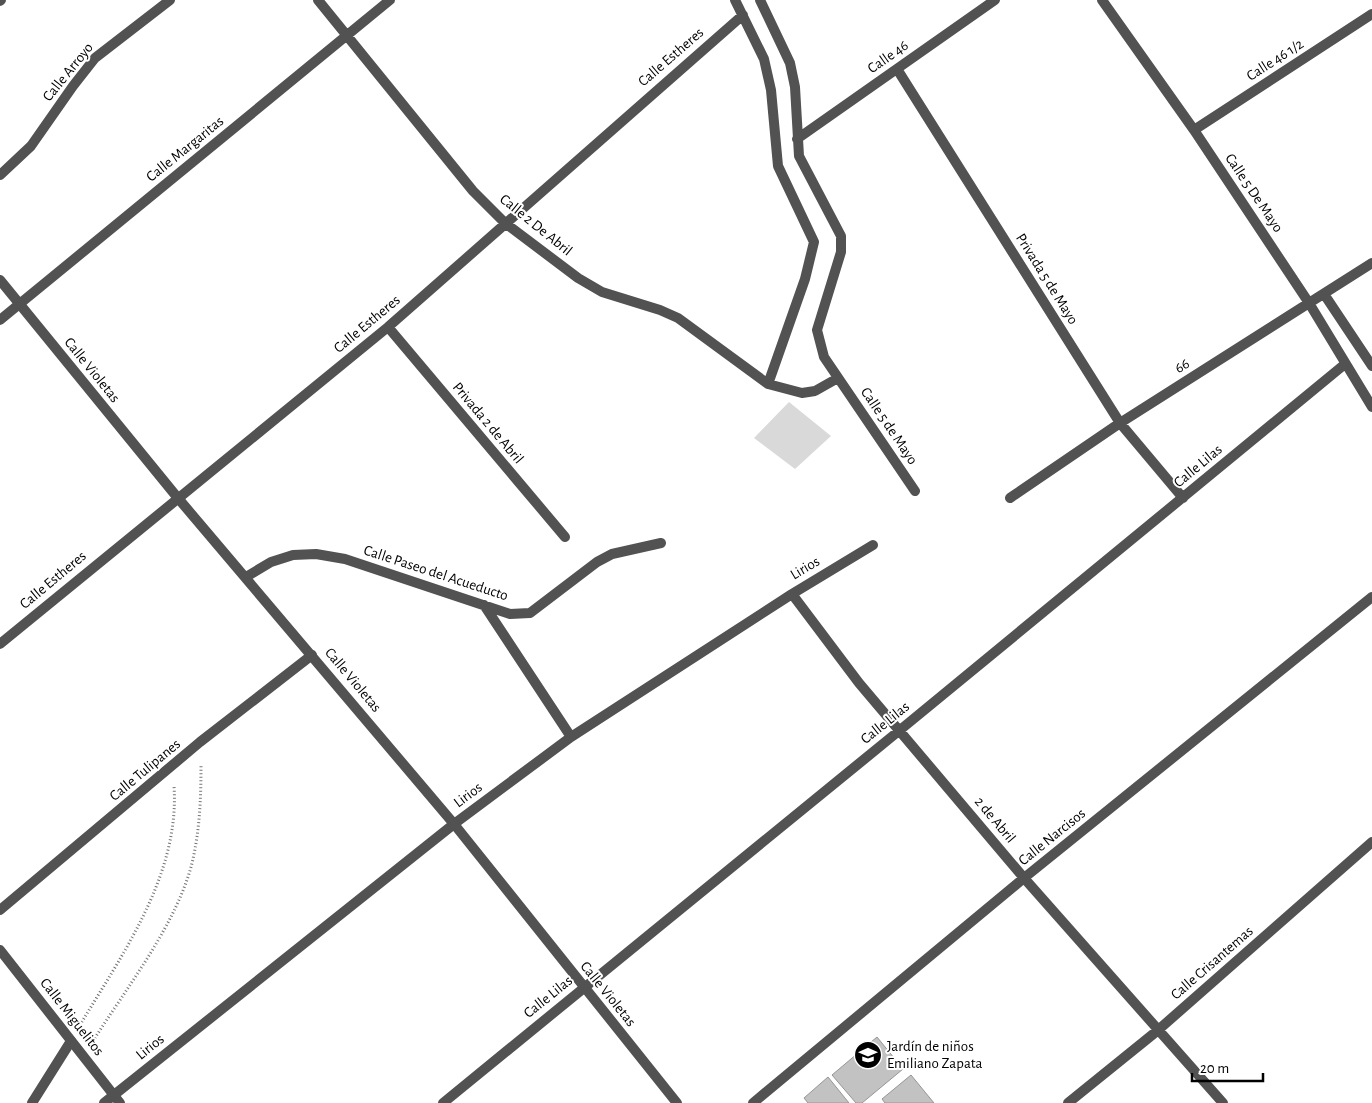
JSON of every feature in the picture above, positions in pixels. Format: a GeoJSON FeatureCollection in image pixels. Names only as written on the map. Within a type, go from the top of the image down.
{"type":"FeatureCollection","features":[{"type":"Feature","properties":{"kind":"street","name":"Calle Arroyo"},"geometry":{"type":"LineString","coordinates":[[0,175],[31,146],[95,58],[170,0]]}},
{"type":"Feature","properties":{"kind":"street","name":"Calle 2 De Abril"},"geometry":{"type":"LineString","coordinates":[[318,0],[473,191],[505,223],[578,278],[602,292],[660,310],[678,318],[768,384]]}},
{"type":"Feature","properties":{"kind":"street","name":"Calle Margaritas"},"geometry":{"type":"LineString","coordinates":[[0,320],[390,0]]}},
{"type":"Feature","properties":{"kind":"street"},"geometry":{"type":"LineString","coordinates":[[735,0],[764,59],[772,90],[778,166],[814,242],[805,279],[768,384],[802,393],[816,391],[838,378],[824,357],[817,330],[840,252],[841,236],[834,219],[802,163],[797,139],[795,87],[790,63],[760,0]]}},
{"type":"Feature","properties":{"kind":"street","name":"Calle 46"},"geometry":{"type":"LineString","coordinates":[[797,139],[995,0]]}},
{"type":"Feature","properties":{"kind":"street","name":"Calle 5 De Mayo"},"geometry":{"type":"LineString","coordinates":[[1102,0],[1194,130],[1309,303],[1344,364],[1372,407]]}},
{"type":"Feature","properties":{"kind":"street","name":"Calle 46 1/2"},"geometry":{"type":"LineString","coordinates":[[1194,130],[1372,14]]}},
{"type":"Feature","properties":{"kind":"street","name":"Calle Estheres"},"geometry":{"type":"LineString","coordinates":[[0,644],[388,327],[743,15]]}},
{"type":"Feature","properties":{"kind":"street","name":"Privada 5 de Mayo"},"geometry":{"type":"LineString","coordinates":[[897,69],[1120,423],[1182,498]]}},
{"type":"Feature","properties":{"kind":"street","name":"66"},"geometry":{"type":"LineString","coordinates":[[1010,498],[1120,423],[1372,263]]}},
{"type":"Feature","properties":{"kind":"street","name":"Calle Violetas"},"geometry":{"type":"LineString","coordinates":[[0,280],[177,498],[454,824],[676,1103]]}},
{"type":"Feature","properties":{"kind":"street"},"geometry":{"type":"LineString","coordinates":[[1324,294],[1372,366]]}},
{"type":"Feature","properties":{"kind":"street","name":"Privada 2 de Abril"},"geometry":{"type":"LineString","coordinates":[[388,327],[565,538]]}},
{"type":"Feature","properties":{"kind":"street","name":"Calle Lilas"},"geometry":{"type":"LineString","coordinates":[[443,1103],[1344,364]]}},
{"type":"Feature","properties":{"kind":"street","name":"Calle 5 de Mayo"},"geometry":{"type":"LineString","coordinates":[[838,378],[915,491]]}},
{"type":"Feature","properties":{"kind":"street","name":"Calle Paseo del Acueducto"},"geometry":{"type":"LineString","coordinates":[[246,577],[271,562],[293,555],[316,554],[345,559],[510,614],[530,613],[597,562],[612,554],[661,543]]}},
{"type":"Feature","properties":{"kind":"street","name":"Lirios"},"geometry":{"type":"LineString","coordinates":[[104,1103],[117,1099],[454,824],[571,737],[792,594],[873,545]]}},
{"type":"Feature","properties":{"kind":"street","name":"2 de Abril"},"geometry":{"type":"LineString","coordinates":[[792,594],[859,684],[1024,878],[1157,1031],[1223,1103]]}},
{"type":"Feature","properties":{"kind":"street","name":"Calle Narcisos"},"geometry":{"type":"LineString","coordinates":[[753,1103],[1024,878],[1372,597]]}},
{"type":"Feature","properties":{"kind":"street"},"geometry":{"type":"LineString","coordinates":[[484,605],[571,737]]}},
{"type":"Feature","properties":{"kind":"street","name":"Calle Tulipanes"},"geometry":{"type":"LineString","coordinates":[[0,910],[173,767],[200,742],[312,655]]}},
{"type":"Feature","properties":{"kind":"street","name":"Calle Crisantemas"},"geometry":{"type":"LineString","coordinates":[[1068,1103],[1157,1031],[1372,842]]}},
{"type":"Feature","properties":{"kind":"street","name":"Calle Miguelitos"},"geometry":{"type":"LineString","coordinates":[[0,950],[117,1099]]}},
{"type":"Feature","properties":{"kind":"street"},"geometry":{"type":"LineString","coordinates":[[32,1103],[71,1041]]}},
{"type":"Feature","properties":{"kind":"path"},"geometry":{"type":"LineString","coordinates":[[84,1057],[165,926],[183,890],[193,860],[202,800],[200,742]]}},
{"type":"Feature","properties":{"kind":"path"},"geometry":{"type":"LineString","coordinates":[[71,1041],[135,930],[166,858],[174,822],[173,767]]}},
{"type":"Feature","properties":{"kind":"shaded area"},"geometry":{"type":"Polygon","coordinates":[[[789,402],[831,436],[795,469],[754,438],[789,402]]]}},
{"type":"Feature","properties":{"kind":"building"},"geometry":{"type":"Polygon","coordinates":[[[877,1037],[903,1069],[862,1103],[856,1103],[832,1075],[877,1037]]]}},
{"type":"Feature","properties":{"kind":"building"},"geometry":{"type":"Polygon","coordinates":[[[911,1075],[934,1103],[885,1103],[882,1099],[911,1075]]]}},
{"type":"Feature","properties":{"kind":"building"},"geometry":{"type":"Polygon","coordinates":[[[828,1077],[849,1103],[808,1103],[804,1098],[828,1077]]]}},
{"type":"Feature","properties":{"kind":"place","name":"Jardín de niños Emiliano Zapata"},"geometry":{"type":"Point","coordinates":[868,1055]}}]}
